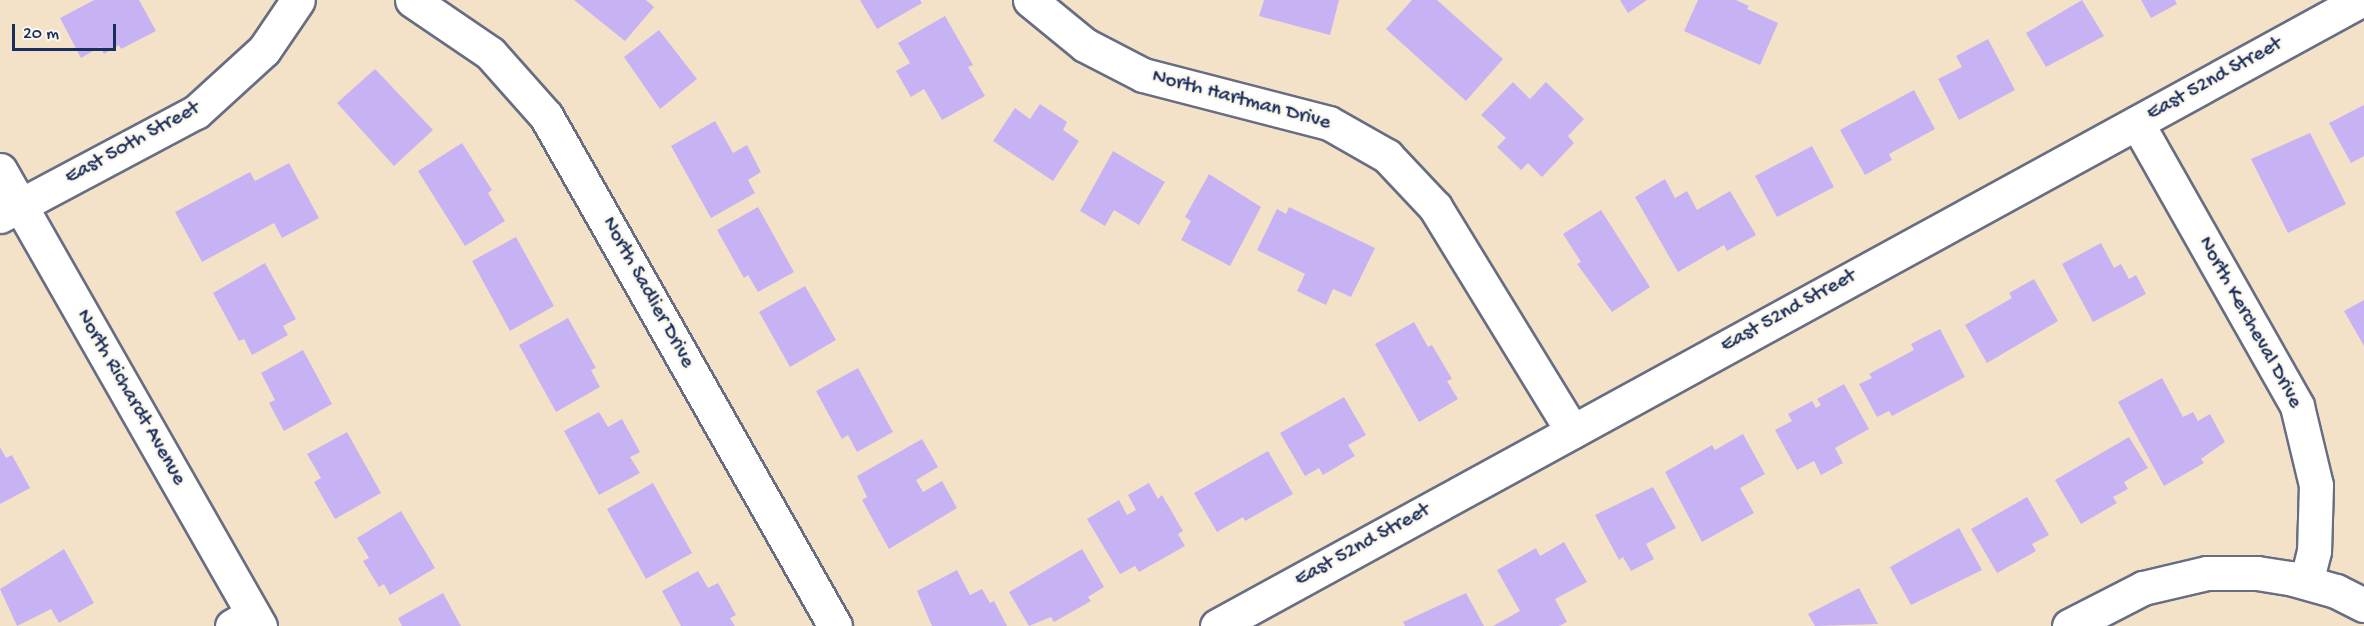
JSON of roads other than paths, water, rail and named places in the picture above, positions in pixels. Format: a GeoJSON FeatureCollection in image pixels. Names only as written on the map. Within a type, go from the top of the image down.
{"type":"FeatureCollection","features":[{"type":"Feature","properties":{"kind":"street","name":"East 50th Street"},"geometry":{"type":"LineString","coordinates":[[10,210],[196,112],[264,50],[298,0]]}},
{"type":"Feature","properties":{"kind":"street","name":"North Sadlier Drive"},"geometry":{"type":"LineString","coordinates":[[412,0],[490,53],[546,116],[835,626]]}},
{"type":"Feature","properties":{"kind":"street","name":"North Hartman Drive"},"geometry":{"type":"LineString","coordinates":[[1030,0],[1085,45],[1143,75],[1318,119],[1344,130],[1387,156],[1414,180],[1440,214],[1572,431]]}},
{"type":"Feature","properties":{"kind":"street","name":"East 52nd Street"},"geometry":{"type":"LineString","coordinates":[[1217,626],[2361,0]]}},
{"type":"Feature","properties":{"kind":"street","name":"North Kercheval Drive"},"geometry":{"type":"LineString","coordinates":[[2137,123],[2296,405],[2316,485],[2314,551],[2306,582]]}},
{"type":"Feature","properties":{"kind":"street","name":"North Richardt Avenue"},"geometry":{"type":"LineString","coordinates":[[0,170],[10,210],[248,622]]}},
{"type":"Feature","properties":{"kind":"street"},"geometry":{"type":"LineString","coordinates":[[2068,626],[2143,588],[2207,573],[2257,573],[2306,582],[2364,605]]}}]}
